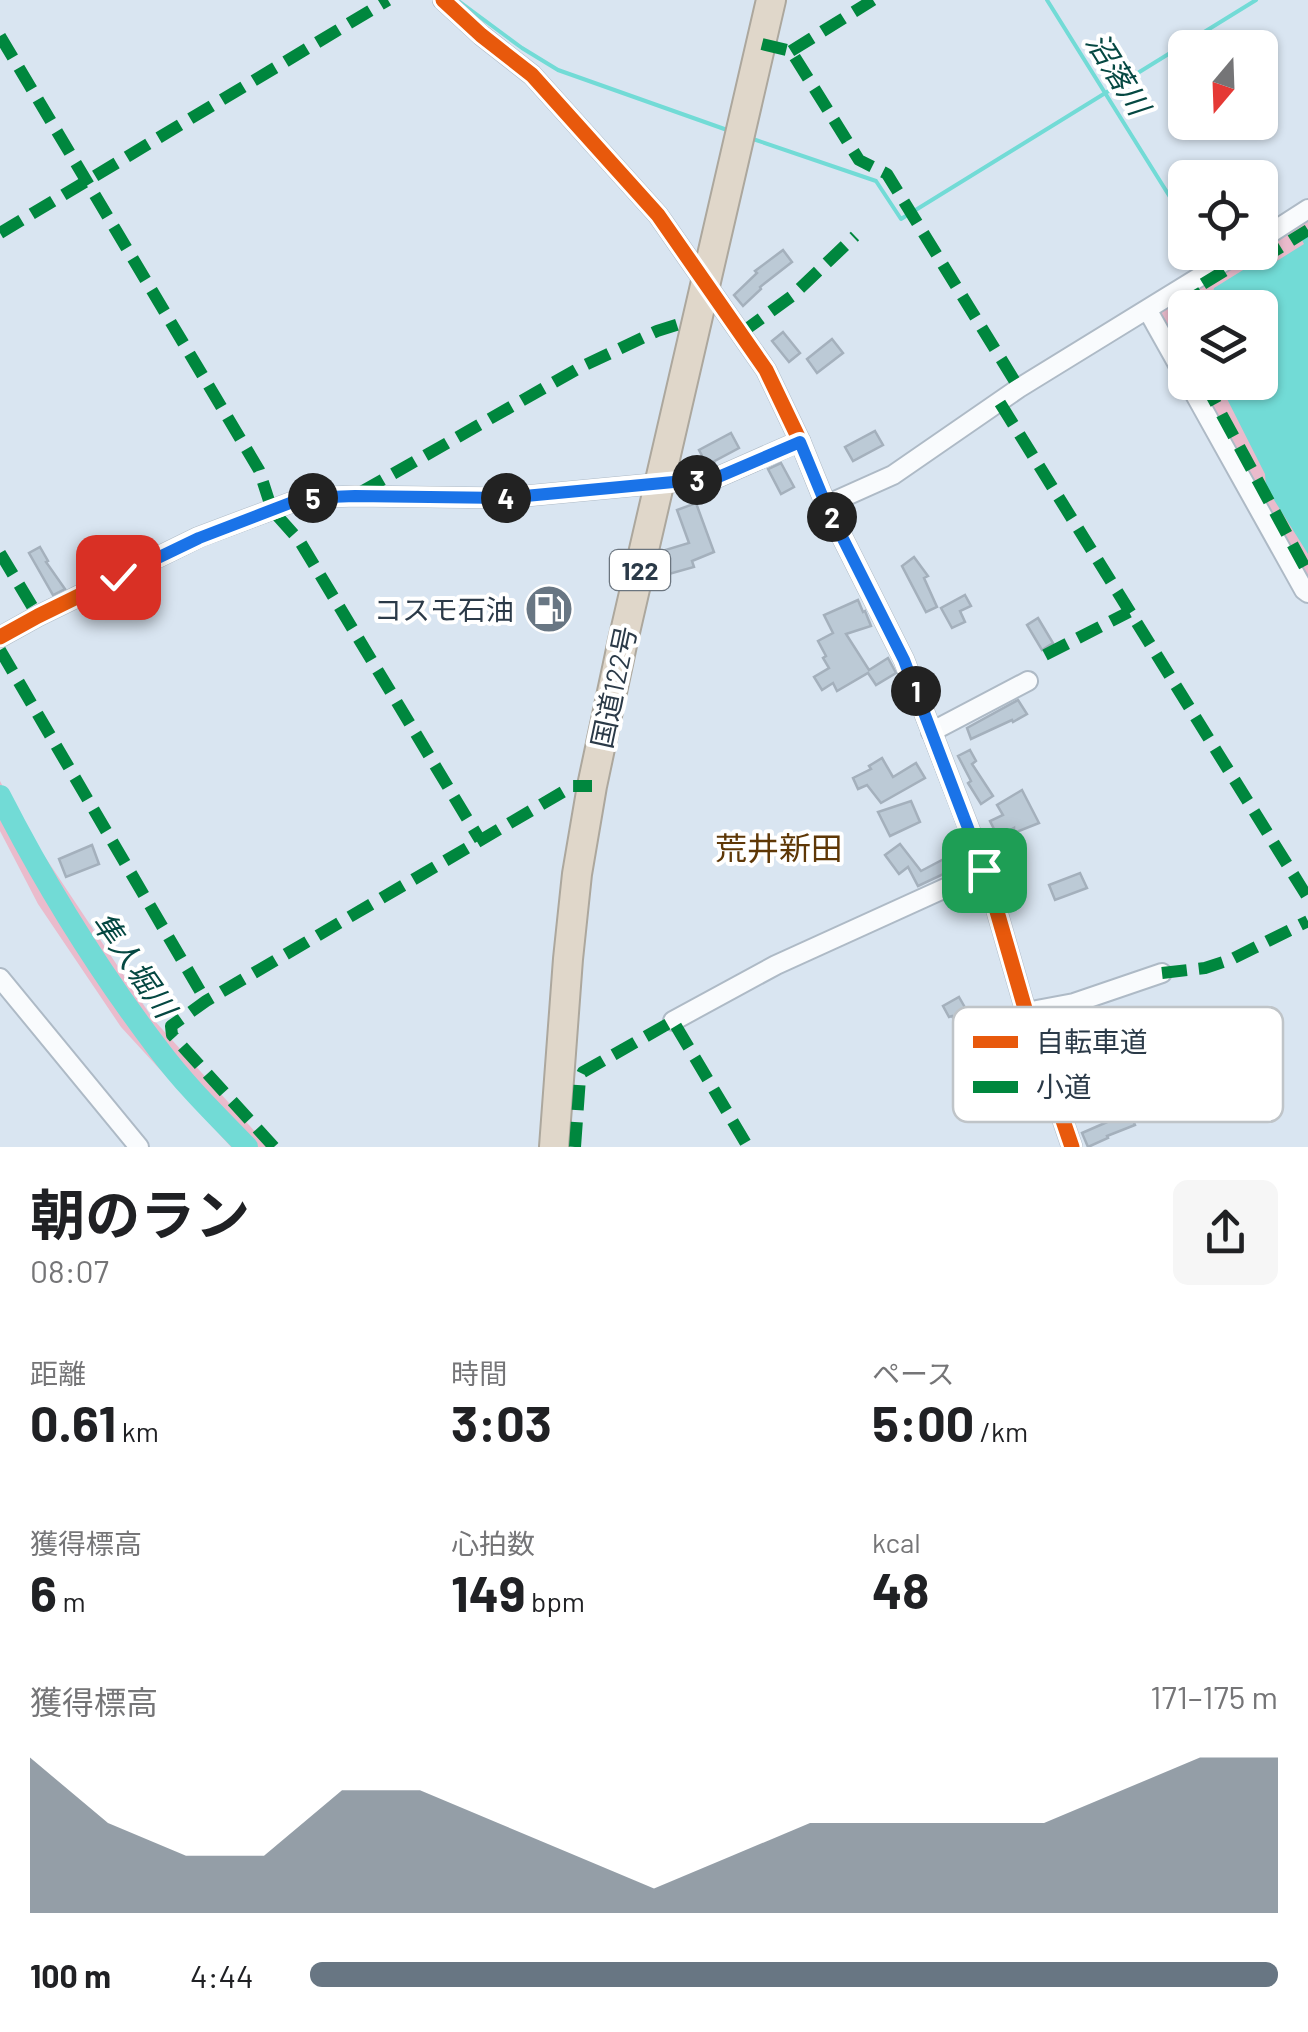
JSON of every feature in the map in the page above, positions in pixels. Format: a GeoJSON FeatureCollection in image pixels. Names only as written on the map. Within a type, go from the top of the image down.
{"type":"FeatureCollection","features":[{"type":"Feature","properties":{"kind":"highway","name":"国道122号"},"geometry":{"type":"LineString","coordinates":[[700,273],[753,0]]}},
{"type":"Feature","properties":{"kind":"highway","name":"国道122号"},"geometry":{"type":"LineString","coordinates":[[536,1147],[550,958],[573,786],[771,0]]}},
{"type":"Feature","properties":{"kind":"highway","name":"国道122号"},"geometry":{"type":"LineString","coordinates":[[554,1147],[580,856],[651,484]]}},
{"type":"Feature","properties":{"kind":"street"},"geometry":{"type":"LineString","coordinates":[[443,0],[532,74],[658,215],[766,370],[826,505],[904,660],[984,870],[1025,1007]]}},
{"type":"Feature","properties":{"kind":"street"},"geometry":{"type":"LineString","coordinates":[[1278,228],[1308,209]]}},
{"type":"Feature","properties":{"kind":"street"},"geometry":{"type":"LineString","coordinates":[[826,505],[893,475],[1019,388],[1212,270]]}},
{"type":"Feature","properties":{"kind":"street"},"geometry":{"type":"LineString","coordinates":[[1148,311],[1168,347]]}},
{"type":"Feature","properties":{"kind":"street"},"geometry":{"type":"LineString","coordinates":[[1197,400],[1308,593]]}},
{"type":"Feature","properties":{"kind":"street"},"geometry":{"type":"LineString","coordinates":[[0,637],[199,538],[303,498],[504,498],[716,478],[800,442]]}},
{"type":"Feature","properties":{"kind":"street"},"geometry":{"type":"LineString","coordinates":[[931,732],[1028,681]]}},
{"type":"Feature","properties":{"kind":"street"},"geometry":{"type":"LineString","coordinates":[[673,1022],[776,965],[984,870]]}},
{"type":"Feature","properties":{"kind":"street"},"geometry":{"type":"LineString","coordinates":[[1056,1007],[1162,974]]}},
{"type":"Feature","properties":{"kind":"street"},"geometry":{"type":"LineString","coordinates":[[0,978],[139,1147]]}},
{"type":"Feature","properties":{"kind":"street"},"geometry":{"type":"LineString","coordinates":[[1063,1122],[1072,1147]]}},
{"type":"Feature","properties":{"kind":"shaded area"},"geometry":{"type":"Polygon","coordinates":[[[1308,213],[1308,586],[1204,400],[1278,400],[1278,290],[1186,290],[1217,270],[1278,270],[1278,232],[1308,213]]]}},
{"type":"Feature","properties":{"kind":"shaded area"},"geometry":{"type":"Polygon","coordinates":[[[1308,236],[1308,554],[1266,487],[1265,474],[1228,400],[1278,400],[1278,290],[1214,290],[1243,270],[1278,270],[1278,260],[1304,244],[1302,240],[1308,236]]]}},
{"type":"Feature","properties":{"kind":"shaded area"},"geometry":{"type":"Polygon","coordinates":[[[1168,302],[1168,338],[1156,317],[1168,302]]]}},
{"type":"Feature","properties":{"kind":"shaded area"},"geometry":{"type":"Polygon","coordinates":[[[0,781],[19,818],[153,1019],[269,1147],[253,1147],[145,1023],[53,886],[0,790],[0,781]]]}},
{"type":"Feature","properties":{"kind":"shaded area"},"geometry":{"type":"Polygon","coordinates":[[[0,807],[47,897],[157,1055],[241,1147],[231,1147],[121,1027],[38,904],[0,831],[0,807]]]}},
{"type":"Feature","properties":{"kind":"building"},"geometry":{"type":"Polygon","coordinates":[[[783,250],[792,262],[743,306],[734,295],[755,271],[783,250]]]}},
{"type":"Feature","properties":{"kind":"building"},"geometry":{"type":"Polygon","coordinates":[[[783,332],[800,353],[789,362],[772,341],[783,332]]]}},
{"type":"Feature","properties":{"kind":"building"},"geometry":{"type":"Polygon","coordinates":[[[832,339],[843,353],[817,373],[807,359],[832,339]]]}},
{"type":"Feature","properties":{"kind":"building"},"geometry":{"type":"Polygon","coordinates":[[[875,431],[883,445],[853,461],[845,447],[875,431]]]}},
{"type":"Feature","properties":{"kind":"building"},"geometry":{"type":"Polygon","coordinates":[[[731,433],[739,448],[707,465],[699,450],[731,433]]]}},
{"type":"Feature","properties":{"kind":"building"},"geometry":{"type":"Polygon","coordinates":[[[781,463],[794,487],[781,494],[768,469],[781,463]]]}},
{"type":"Feature","properties":{"kind":"building"},"geometry":{"type":"Polygon","coordinates":[[[696,503],[714,552],[692,561],[694,567],[669,574],[662,551],[689,543],[677,510],[696,503]]]}},
{"type":"Feature","properties":{"kind":"building"},"geometry":{"type":"Polygon","coordinates":[[[40,547],[65,589],[53,595],[29,553],[40,547]]]}},
{"type":"Feature","properties":{"kind":"building"},"geometry":{"type":"Polygon","coordinates":[[[914,557],[928,576],[924,578],[937,607],[926,612],[902,566],[914,557]]]}},
{"type":"Feature","properties":{"kind":"building"},"geometry":{"type":"Polygon","coordinates":[[[965,595],[971,606],[960,611],[965,622],[952,628],[941,608],[965,595]]]}},
{"type":"Feature","properties":{"kind":"building"},"geometry":{"type":"Polygon","coordinates":[[[858,600],[871,626],[846,634],[869,670],[888,658],[896,673],[876,685],[868,673],[837,691],[833,683],[822,690],[814,677],[829,668],[818,641],[833,633],[824,615],[858,600]]]}},
{"type":"Feature","properties":{"kind":"building"},"geometry":{"type":"Polygon","coordinates":[[[1038,618],[1053,643],[1042,650],[1027,625],[1038,618]]]}},
{"type":"Feature","properties":{"kind":"building"},"geometry":{"type":"Polygon","coordinates":[[[1018,700],[1027,714],[971,739],[967,728],[1018,700]]]}},
{"type":"Feature","properties":{"kind":"building"},"geometry":{"type":"Polygon","coordinates":[[[970,750],[976,761],[972,764],[993,796],[981,804],[958,756],[970,750]]]}},
{"type":"Feature","properties":{"kind":"building"},"geometry":{"type":"Polygon","coordinates":[[[882,758],[893,777],[916,763],[925,778],[881,803],[867,785],[858,789],[853,778],[882,758]]]}},
{"type":"Feature","properties":{"kind":"building"},"geometry":{"type":"Polygon","coordinates":[[[1022,790],[1039,823],[1014,833],[1014,828],[998,837],[990,821],[1003,815],[997,805],[1022,790]]]}},
{"type":"Feature","properties":{"kind":"building"},"geometry":{"type":"Polygon","coordinates":[[[911,801],[920,822],[890,836],[878,812],[911,801]]]}},
{"type":"Feature","properties":{"kind":"building"},"geometry":{"type":"Polygon","coordinates":[[[900,844],[921,871],[961,850],[967,863],[918,886],[908,867],[899,874],[885,855],[900,844]]]}},
{"type":"Feature","properties":{"kind":"building"},"geometry":{"type":"Polygon","coordinates":[[[92,845],[99,864],[66,877],[59,859],[92,845]]]}},
{"type":"Feature","properties":{"kind":"building"},"geometry":{"type":"Polygon","coordinates":[[[1080,873],[1087,888],[1055,900],[1049,885],[1080,873]]]}},
{"type":"Feature","properties":{"kind":"building"},"geometry":{"type":"Polygon","coordinates":[[[959,997],[965,1007],[953,1007],[953,1018],[943,1006],[959,997]]]}},
{"type":"Feature","properties":{"kind":"building"},"geometry":{"type":"Polygon","coordinates":[[[1107,1122],[1135,1125],[1088,1147],[1082,1133],[1107,1122]]]}},
{"type":"Feature","properties":{"kind":"waterway"},"geometry":{"type":"LineString","coordinates":[[457,0],[558,70],[730,131]]}},
{"type":"Feature","properties":{"kind":"waterway","name":"沼落川"},"geometry":{"type":"LineString","coordinates":[[1047,0],[1168,194]]}},
{"type":"Feature","properties":{"kind":"waterway"},"geometry":{"type":"LineString","coordinates":[[753,139],[876,181],[901,219],[1256,0]]}},
{"type":"Feature","properties":{"kind":"waterway","name":"隼人堀川"},"geometry":{"type":"LineString","coordinates":[[0,796],[54,895],[115,989],[180,1076],[247,1147]]}},
{"type":"Feature","properties":{"kind":"marked path"},"geometry":{"type":"LineString","coordinates":[[0,233],[388,0]]}},
{"type":"Feature","properties":{"kind":"marked path"},"geometry":{"type":"LineString","coordinates":[[791,51],[873,0]]}},
{"type":"Feature","properties":{"kind":"marked path"},"geometry":{"type":"LineString","coordinates":[[0,36],[259,470],[272,510],[299,540],[480,840]]}},
{"type":"Feature","properties":{"kind":"marked path"},"geometry":{"type":"LineString","coordinates":[[762,44],[791,51],[859,160],[887,174],[1019,388]]}},
{"type":"Feature","properties":{"kind":"marked path"},"geometry":{"type":"LineString","coordinates":[[1278,249],[1308,230]]}},
{"type":"Feature","properties":{"kind":"marked path"},"geometry":{"type":"LineString","coordinates":[[741,333],[792,296],[855,236]]}},
{"type":"Feature","properties":{"kind":"marked path"},"geometry":{"type":"LineString","coordinates":[[1193,290],[1226,270]]}},
{"type":"Feature","properties":{"kind":"marked path"},"geometry":{"type":"LineString","coordinates":[[361,492],[581,367],[679,324]]}},
{"type":"Feature","properties":{"kind":"marked path"},"geometry":{"type":"LineString","coordinates":[[1214,400],[1308,573]]}},
{"type":"Feature","properties":{"kind":"marked path"},"geometry":{"type":"LineString","coordinates":[[1000,403],[1308,898]]}},
{"type":"Feature","properties":{"kind":"marked path"},"geometry":{"type":"LineString","coordinates":[[0,553],[38,616]]}},
{"type":"Feature","properties":{"kind":"marked path"},"geometry":{"type":"LineString","coordinates":[[1045,655],[1129,612]]}},
{"type":"Feature","properties":{"kind":"marked path"},"geometry":{"type":"LineString","coordinates":[[0,650],[206,1001]]}},
{"type":"Feature","properties":{"kind":"marked path"},"geometry":{"type":"LineString","coordinates":[[274,1147],[172,1035],[171,1026],[206,1001],[573,786],[592,786]]}},
{"type":"Feature","properties":{"kind":"marked path"},"geometry":{"type":"LineString","coordinates":[[1162,973],[1205,968],[1232,959],[1308,921]]}},
{"type":"Feature","properties":{"kind":"marked path"},"geometry":{"type":"LineString","coordinates":[[575,1147],[583,1072],[673,1021],[748,1147]]}},
{"type":"Feature","properties":{"kind":"cycle path"},"geometry":{"type":"LineString","coordinates":[[443,0],[532,75],[658,215],[766,370],[826,505],[904,660],[985,870],[1025,1007]]}},
{"type":"Feature","properties":{"kind":"cycle path"},"geometry":{"type":"LineString","coordinates":[[0,637],[199,537],[303,498],[504,498],[716,478],[800,441]]}},
{"type":"Feature","properties":{"kind":"cycle path"},"geometry":{"type":"LineString","coordinates":[[1063,1122],[1072,1147]]}},
{"type":"Feature","properties":{"kind":"place","name":"コスモ石油"},"geometry":{"type":"Point","coordinates":[549,609]}},
{"type":"Feature","properties":{"kind":"district","name":"荒井新田"},"geometry":{"type":"Point","coordinates":[779,847]}},
{"type":"Feature","properties":{"kind":"route"},"geometry":{"type":"LineString","coordinates":[[118,577],[199,538],[303,498],[504,498],[716,478],[800,442],[826,505],[904,660],[984,870]]}}]}
